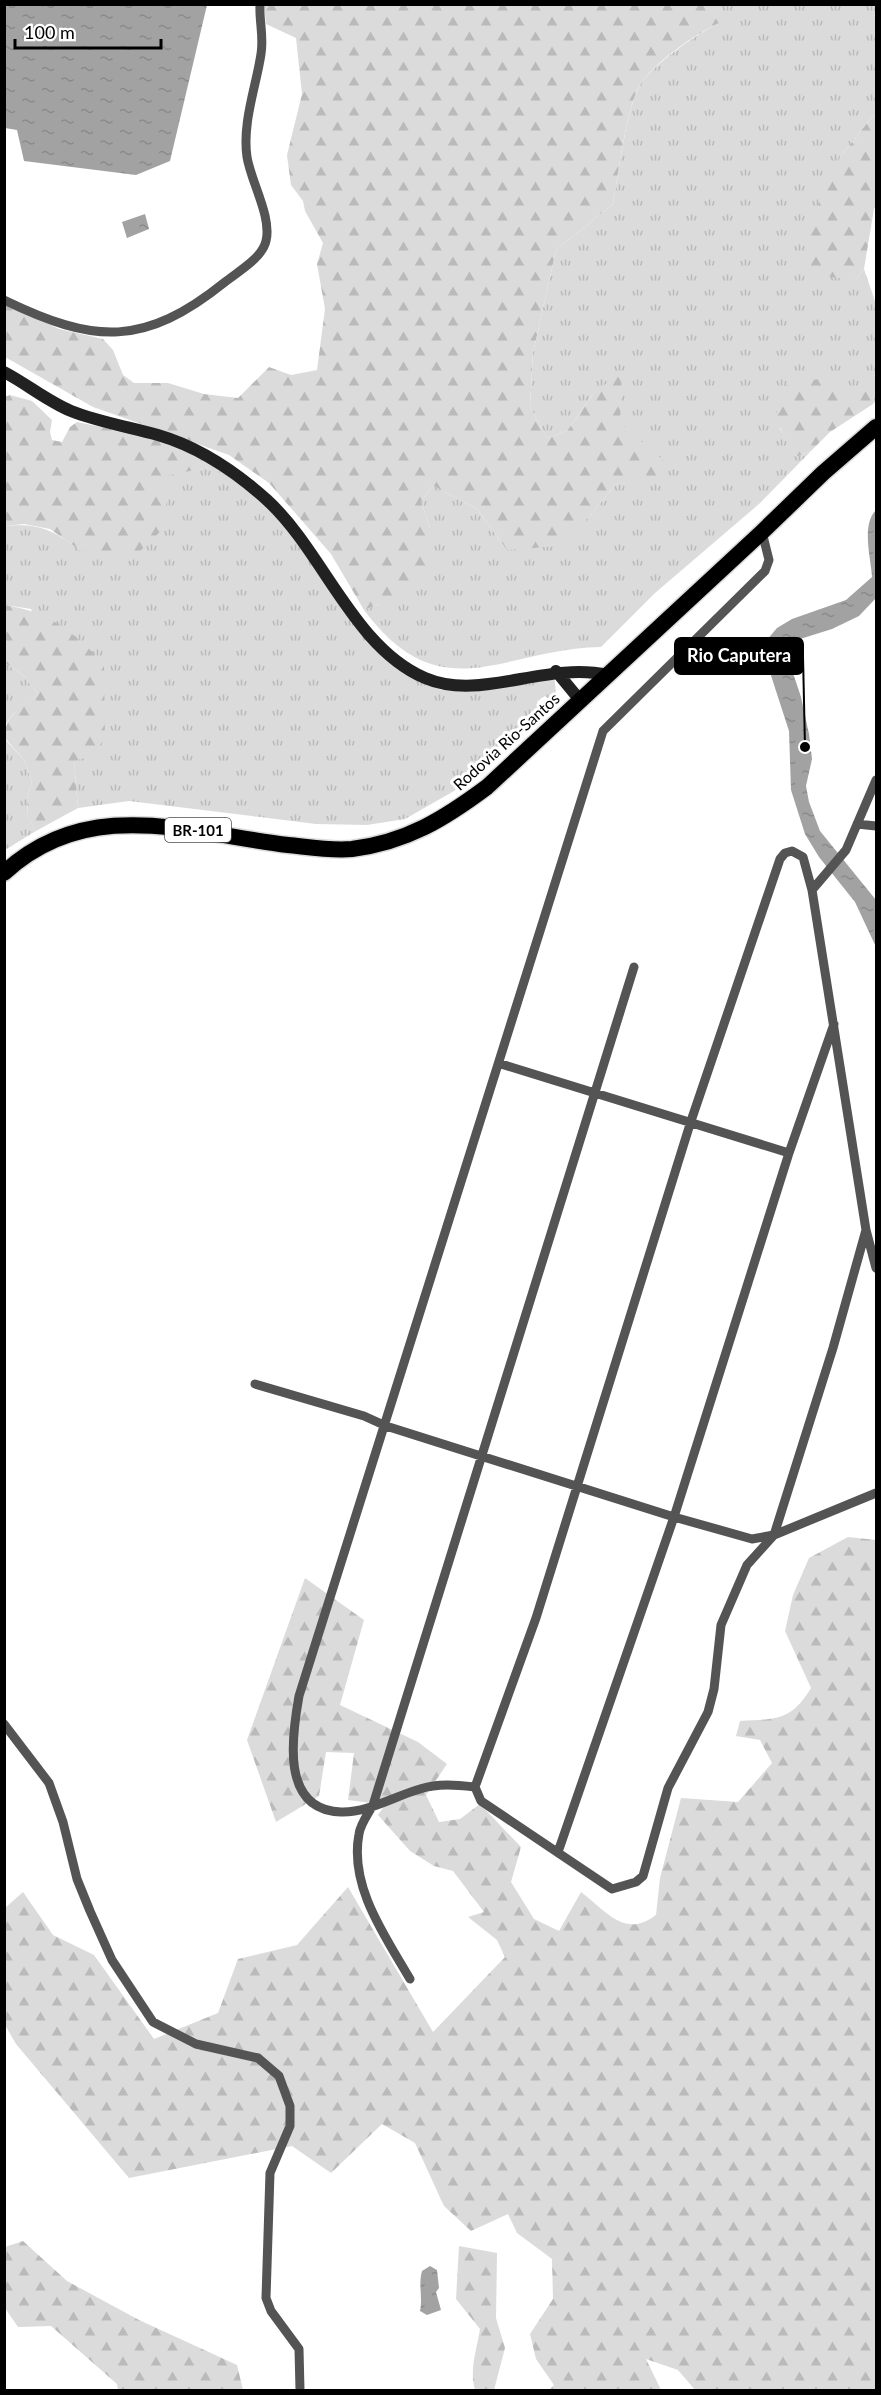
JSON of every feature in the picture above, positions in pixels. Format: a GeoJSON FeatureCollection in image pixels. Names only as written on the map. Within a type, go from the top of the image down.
{"type":"FeatureCollection","features":[{"type":"Feature","properties":{"kind":"highway","name":"Rodovia Rio-Santos"},"geometry":{"type":"LineString","coordinates":[[4,873],[35,851],[63,836],[96,826],[128,824],[178,826],[269,843],[350,849],[397,837],[446,818],[471,799],[608,675],[822,473],[876,427]]}},
{"type":"Feature","properties":{"kind":"street"},"geometry":{"type":"LineString","coordinates":[[4,300],[63,325],[110,334],[133,331],[186,309],[211,293],[262,251],[267,236],[266,221],[247,156],[247,131],[264,33],[260,4]]}},
{"type":"Feature","properties":{"kind":"street"},"geometry":{"type":"LineString","coordinates":[[7,376],[69,410],[161,436],[206,454],[231,472],[267,500],[289,524],[342,598],[386,651],[425,678],[450,686],[469,687],[556,671],[590,671],[608,675]]}},
{"type":"Feature","properties":{"kind":"street"},"geometry":{"type":"LineString","coordinates":[[475,1788],[436,1785],[373,1805],[340,1812],[323,1808],[303,1791],[291,1757],[299,1696],[501,1064],[603,731],[765,571],[769,560],[762,532]]}},
{"type":"Feature","properties":{"kind":"street"},"geometry":{"type":"LineString","coordinates":[[556,671],[579,699]]}},
{"type":"Feature","properties":{"kind":"street"},"geometry":{"type":"LineString","coordinates":[[812,890],[828,874],[846,850],[876,780]]}},
{"type":"Feature","properties":{"kind":"street"},"geometry":{"type":"LineString","coordinates":[[856,824],[876,826]]}},
{"type":"Feature","properties":{"kind":"street"},"geometry":{"type":"LineString","coordinates":[[866,1230],[833,1348],[774,1534],[747,1565],[721,1625],[714,1689],[708,1712],[668,1788],[643,1876],[636,1882],[612,1889],[490,1808],[481,1801],[475,1788],[536,1617],[691,1121],[780,859],[785,853],[798,852],[803,857],[812,890],[866,1230],[876,1268]]}},
{"type":"Feature","properties":{"kind":"street"},"geometry":{"type":"LineString","coordinates":[[410,1979],[384,1934],[359,1880],[359,1833],[373,1805],[634,967]]}},
{"type":"Feature","properties":{"kind":"street"},"geometry":{"type":"LineString","coordinates":[[558,1852],[674,1517],[789,1154],[834,1024]]}},
{"type":"Feature","properties":{"kind":"street"},"geometry":{"type":"LineString","coordinates":[[501,1064],[595,1091],[789,1154]]}},
{"type":"Feature","properties":{"kind":"street"},"geometry":{"type":"LineString","coordinates":[[255,1384],[364,1416],[386,1426],[674,1517],[752,1539],[774,1534],[876,1493]]}},
{"type":"Feature","properties":{"kind":"street"},"geometry":{"type":"LineString","coordinates":[[4,1724],[48,1783],[63,1822],[77,1879],[90,1911],[112,1960],[153,2022],[196,2044],[258,2058],[279,2076],[290,2106],[291,2126],[270,2173],[266,2298],[271,2311],[298,2349],[300,2391]]}},
{"type":"Feature","properties":{"kind":"green space"},"geometry":{"type":"Polygon","coordinates":[[[706,4],[719,23],[667,56],[649,73],[637,91],[620,159],[613,204],[556,250],[533,353],[530,407],[547,438],[567,431],[593,394],[622,371],[620,423],[665,462],[657,478],[615,485],[588,518],[558,546],[507,550],[477,509],[433,486],[421,501],[430,528],[433,567],[380,604],[364,610],[331,554],[269,483],[229,455],[93,407],[5,357],[4,303],[59,329],[103,339],[113,350],[123,375],[134,383],[168,383],[204,394],[238,398],[269,367],[291,375],[317,370],[325,309],[317,264],[323,243],[305,211],[303,201],[291,185],[287,155],[302,94],[296,38],[266,24],[264,5],[706,4]]]}},
{"type":"Feature","properties":{"kind":"green space"},"geometry":{"type":"Polygon","coordinates":[[[706,5],[876,5],[876,112],[840,157],[855,280],[864,269],[876,304],[876,401],[873,404],[874,394],[780,428],[796,457],[811,451],[759,504],[655,593],[601,647],[565,650],[474,668],[446,667],[419,660],[392,641],[364,610],[380,604],[430,528],[421,501],[433,486],[477,509],[507,550],[588,518],[615,485],[657,477],[619,423],[593,394],[567,431],[547,438],[530,407],[533,353],[556,250],[613,204],[620,159],[637,92],[642,82],[667,57],[719,23],[706,5]]]}},
{"type":"Feature","properties":{"kind":"green space"},"geometry":{"type":"Polygon","coordinates":[[[876,112],[876,206],[864,269],[855,280],[829,277],[810,265],[805,233],[840,157],[876,112]]]}},
{"type":"Feature","properties":{"kind":"green space"},"geometry":{"type":"Polygon","coordinates":[[[802,379],[825,380],[874,394],[873,404],[830,432],[811,451],[796,457],[782,432],[777,407],[780,388],[802,379]]]}},
{"type":"Feature","properties":{"kind":"green space"},"geometry":{"type":"Polygon","coordinates":[[[10,395],[32,401],[52,420],[50,432],[52,440],[62,442],[70,427],[77,422],[160,439],[221,469],[219,473],[209,467],[166,476],[166,526],[136,555],[121,557],[80,550],[50,529],[24,524],[5,526],[4,397],[10,395]]]}},
{"type":"Feature","properties":{"kind":"green space"},"geometry":{"type":"Polygon","coordinates":[[[209,467],[221,469],[273,509],[354,619],[390,663],[441,690],[554,676],[556,692],[550,699],[544,696],[537,702],[539,707],[454,791],[405,819],[367,825],[316,824],[129,801],[78,808],[74,761],[31,609],[5,605],[4,526],[16,525],[45,529],[80,550],[151,538],[166,525],[166,475],[209,467]]]}},
{"type":"Feature","properties":{"kind":"green space"},"geometry":{"type":"Polygon","coordinates":[[[4,605],[21,608],[48,618],[70,632],[104,663],[105,739],[89,757],[74,761],[78,808],[36,831],[28,817],[27,799],[32,782],[25,761],[5,738],[5,730],[11,717],[38,694],[23,675],[5,663],[4,605]]]}},
{"type":"Feature","properties":{"kind":"green space"},"geometry":{"type":"Polygon","coordinates":[[[5,663],[23,675],[38,694],[13,714],[5,725],[5,663]]]}},
{"type":"Feature","properties":{"kind":"green space"},"geometry":{"type":"Polygon","coordinates":[[[4,738],[25,761],[32,782],[27,799],[28,817],[36,831],[5,850],[4,738]]]}},
{"type":"Feature","properties":{"kind":"green space"},"geometry":{"type":"Polygon","coordinates":[[[848,1537],[876,1540],[876,2390],[695,2390],[678,2370],[646,2359],[661,2390],[549,2390],[554,2385],[536,2359],[530,2334],[553,2299],[552,2259],[517,2233],[508,2214],[471,2231],[444,2206],[415,2143],[382,2124],[331,2173],[292,2146],[129,2178],[16,2044],[5,2025],[5,1908],[23,1892],[53,1935],[94,1955],[154,2039],[218,2013],[238,1959],[297,1945],[348,1887],[433,2032],[505,1957],[497,1940],[468,1917],[484,1912],[453,1871],[434,1866],[410,1851],[378,1815],[385,1805],[348,1800],[354,1753],[326,1752],[319,1796],[276,1822],[247,1740],[305,1578],[364,1620],[340,1705],[418,1742],[447,1764],[426,1795],[439,1822],[460,1819],[480,1804],[521,1847],[511,1882],[534,1919],[559,1931],[581,1892],[616,1920],[625,1923],[645,1922],[656,1915],[660,1878],[681,1798],[738,1802],[772,1763],[760,1740],[736,1736],[740,1721],[782,1716],[797,1707],[811,1688],[785,1631],[793,1595],[809,1558],[848,1537]]]}},
{"type":"Feature","properties":{"kind":"green space"},"geometry":{"type":"Polygon","coordinates":[[[23,2241],[67,2281],[139,2320],[237,2365],[243,2390],[118,2390],[117,2384],[51,2326],[18,2327],[5,2308],[5,2247],[23,2241]]]}},
{"type":"Feature","properties":{"kind":"green space"},"geometry":{"type":"Polygon","coordinates":[[[459,2246],[497,2253],[496,2318],[505,2348],[494,2390],[475,2390],[473,2382],[473,2367],[480,2329],[456,2299],[459,2246]]]}},
{"type":"Feature","properties":{"kind":"water"},"geometry":{"type":"Polygon","coordinates":[[[5,4],[207,5],[170,161],[136,175],[24,161],[17,130],[5,128],[5,4]]]}},
{"type":"Feature","properties":{"kind":"water"},"geometry":{"type":"Polygon","coordinates":[[[145,214],[149,229],[127,238],[122,222],[145,214]]]}},
{"type":"Feature","properties":{"kind":"water"},"geometry":{"type":"Polygon","coordinates":[[[876,510],[876,598],[859,616],[832,629],[797,640],[791,649],[790,664],[801,697],[809,734],[812,759],[806,786],[809,802],[820,831],[876,900],[876,947],[855,902],[819,857],[805,834],[791,790],[789,731],[765,657],[766,641],[777,628],[792,619],[846,600],[872,577],[868,533],[871,516],[876,510]]]}},
{"type":"Feature","properties":{"kind":"water"},"geometry":{"type":"Polygon","coordinates":[[[430,2266],[437,2270],[439,2288],[436,2292],[441,2310],[427,2315],[420,2311],[420,2281],[422,2271],[430,2266]]]}},
{"type":"Feature","properties":{"kind":"place","name":"Rio Caputera"},"geometry":{"type":"Point","coordinates":[805,747]}}]}
